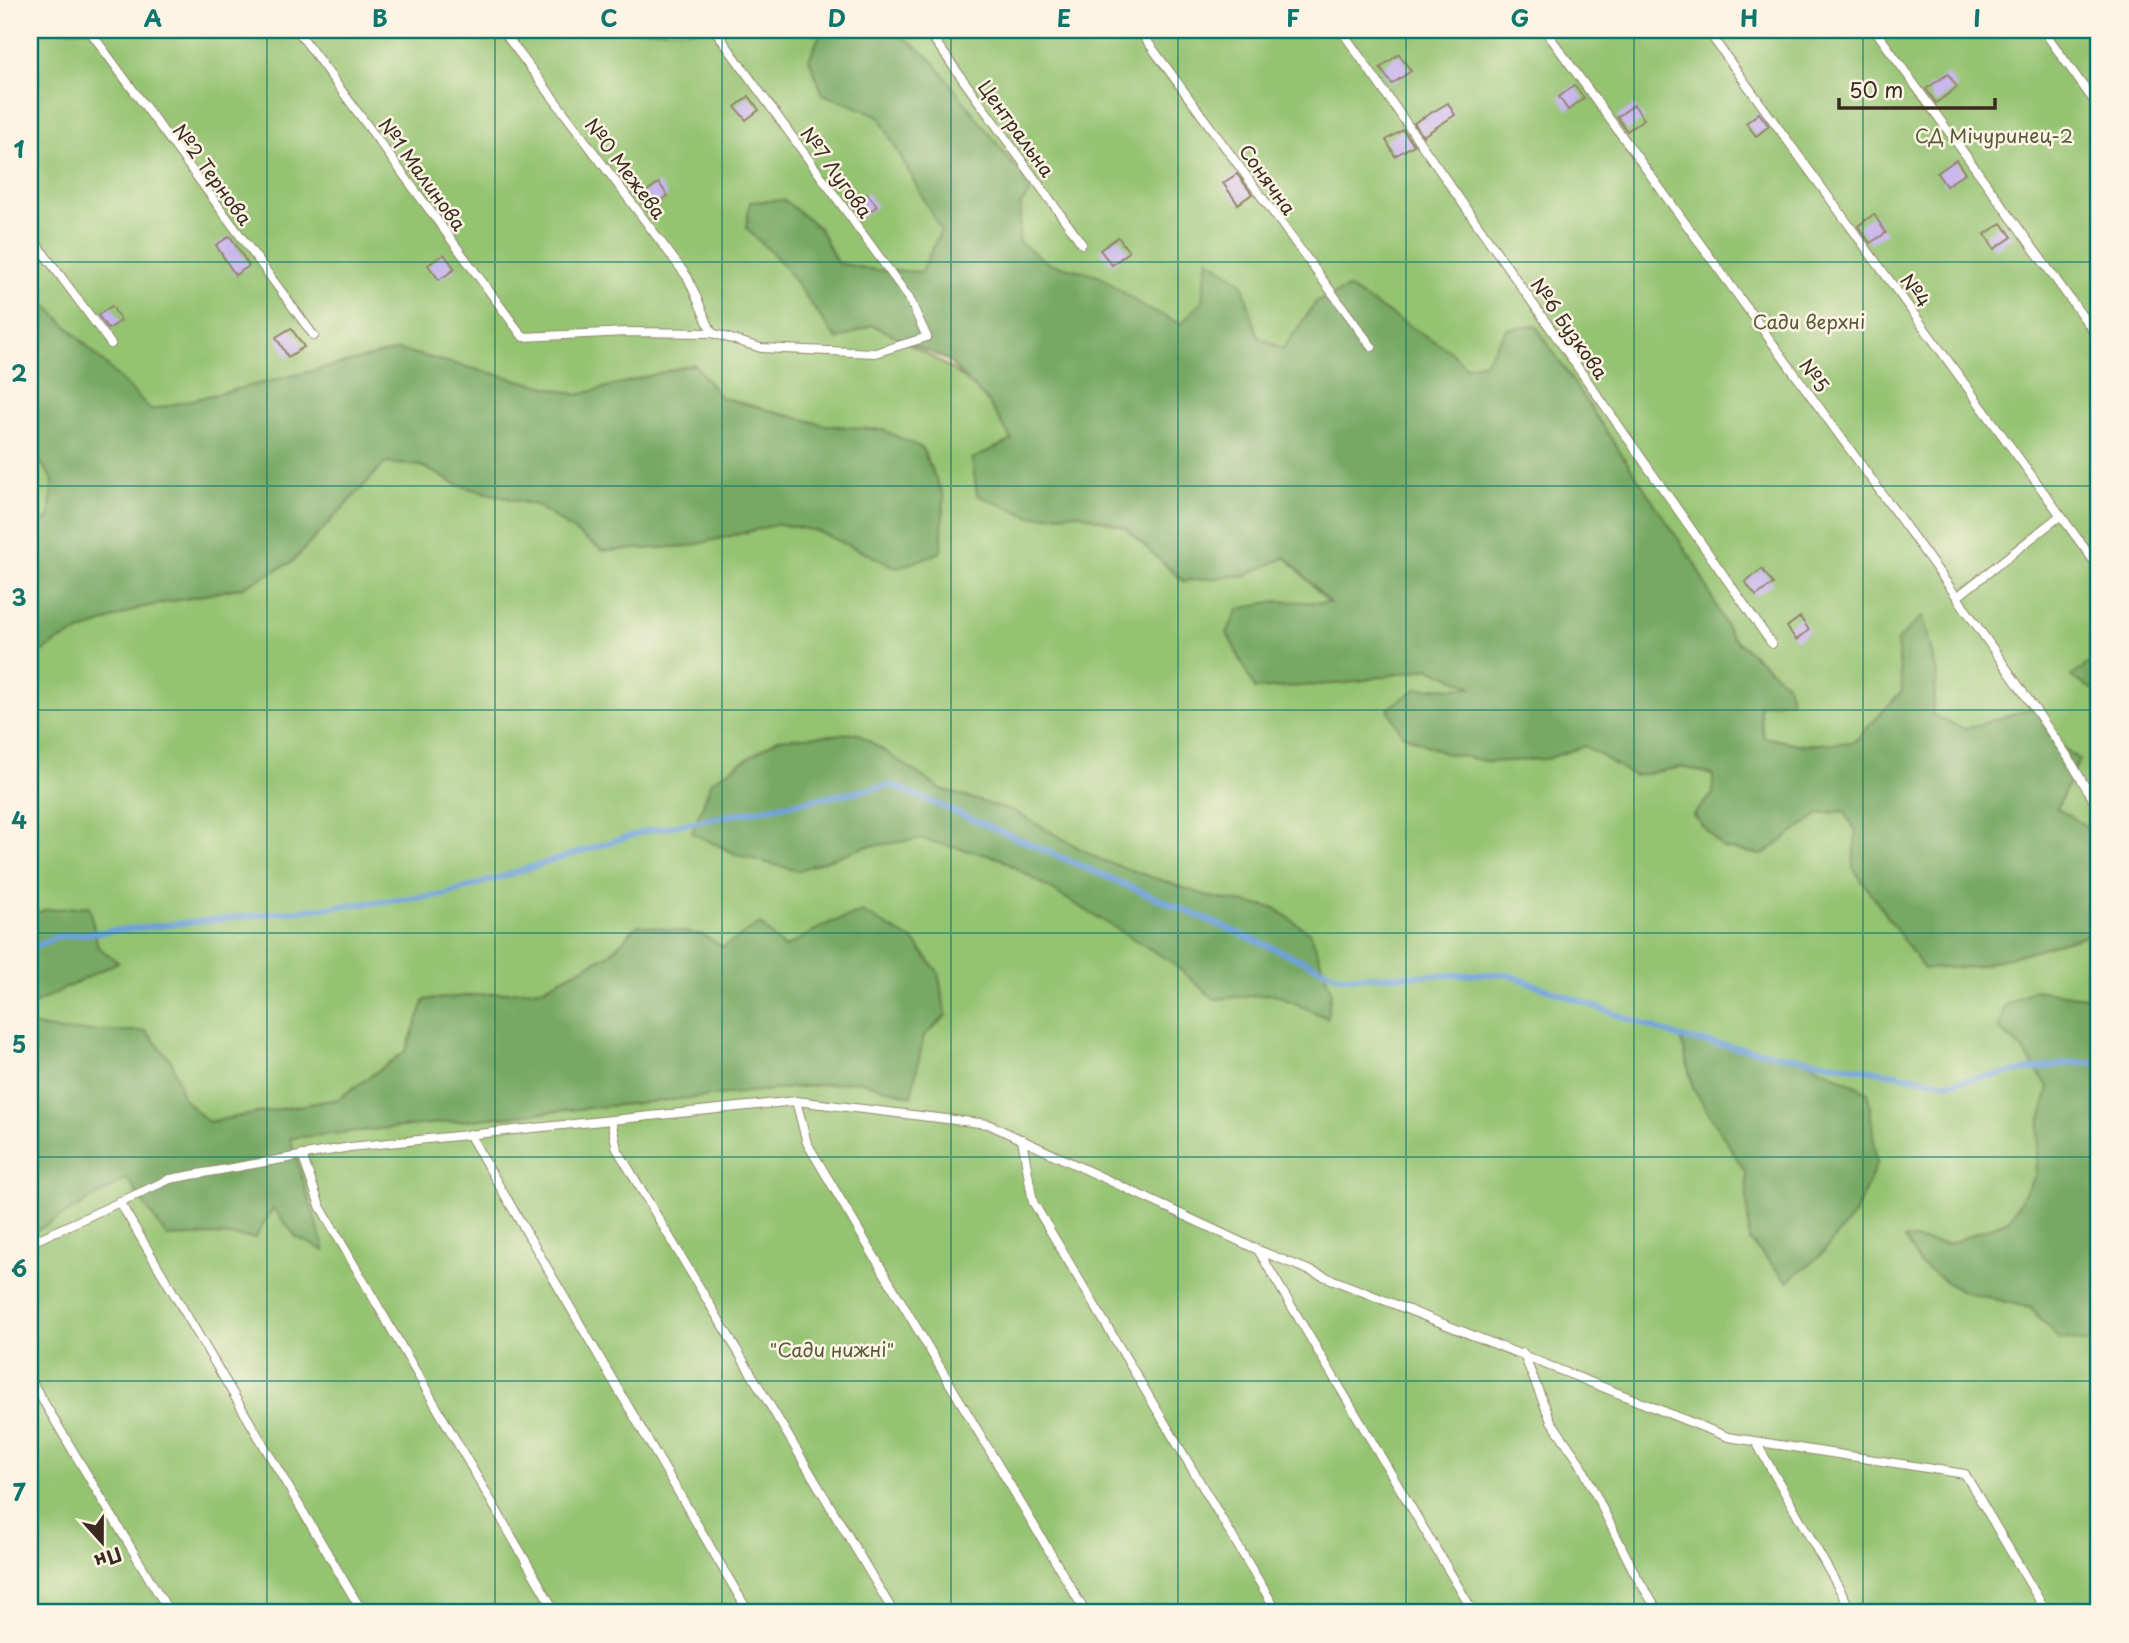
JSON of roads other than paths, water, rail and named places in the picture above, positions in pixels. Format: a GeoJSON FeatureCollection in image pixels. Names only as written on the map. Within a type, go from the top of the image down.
{"type":"FeatureCollection","features":[{"type":"Feature","properties":{"kind":"lane","name":"№2 Тернова"},"geometry":{"type":"LineString","coordinates":[[89,30],[314,336]]}},
{"type":"Feature","properties":{"kind":"lane","name":"№1 Малинова"},"geometry":{"type":"LineString","coordinates":[[297,30],[523,337],[627,332],[712,333]]}},
{"type":"Feature","properties":{"kind":"lane","name":"№0 Межева"},"geometry":{"type":"LineString","coordinates":[[502,30],[688,278],[712,333]]}},
{"type":"Feature","properties":{"kind":"lane","name":"№7 Лугова"},"geometry":{"type":"LineString","coordinates":[[712,333],[761,348],[876,353],[927,337],[909,298],[715,30]]}},
{"type":"Feature","properties":{"kind":"lane","name":"Центральна"},"geometry":{"type":"LineString","coordinates":[[927,30],[1082,244]]}},
{"type":"Feature","properties":{"kind":"lane","name":"Сонячна"},"geometry":{"type":"LineString","coordinates":[[1139,30],[1372,347]]}},
{"type":"Feature","properties":{"kind":"lane","name":"№6 Бузкова"},"geometry":{"type":"LineString","coordinates":[[1341,30],[1772,643]]}},
{"type":"Feature","properties":{"kind":"lane","name":"№5"},"geometry":{"type":"LineString","coordinates":[[1545,30],[1957,597],[2068,757],[2097,806]]}},
{"type":"Feature","properties":{"kind":"lane","name":"№4"},"geometry":{"type":"LineString","coordinates":[[1707,30],[2099,568]]}},
{"type":"Feature","properties":{"kind":"lane"},"geometry":{"type":"LineString","coordinates":[[1875,30],[2099,339]]}},
{"type":"Feature","properties":{"kind":"lane"},"geometry":{"type":"LineString","coordinates":[[2043,30],[2099,108]]}},
{"type":"Feature","properties":{"kind":"lane"},"geometry":{"type":"LineString","coordinates":[[30,235],[111,344]]}},
{"type":"Feature","properties":{"kind":"lane"},"geometry":{"type":"LineString","coordinates":[[1957,597],[2061,515]]}},
{"type":"Feature","properties":{"kind":"lane"},"geometry":{"type":"LineString","coordinates":[[796,1101],[807,1143],[1086,1613]]}},
{"type":"Feature","properties":{"kind":"lane"},"geometry":{"type":"LineString","coordinates":[[30,1243],[170,1179],[350,1147],[796,1101],[988,1124],[1258,1250],[1728,1437],[1965,1474],[2048,1613]]}},
{"type":"Feature","properties":{"kind":"lane"},"geometry":{"type":"LineString","coordinates":[[611,1120],[617,1149],[894,1613]]}},
{"type":"Feature","properties":{"kind":"lane"},"geometry":{"type":"LineString","coordinates":[[469,1135],[749,1613]]}},
{"type":"Feature","properties":{"kind":"lane"},"geometry":{"type":"LineString","coordinates":[[1023,1139],[1033,1202],[1278,1613]]}},
{"type":"Feature","properties":{"kind":"lane"},"geometry":{"type":"LineString","coordinates":[[302,1155],[320,1206],[556,1613]]}},
{"type":"Feature","properties":{"kind":"lane"},"geometry":{"type":"LineString","coordinates":[[119,1201],[363,1613]]}},
{"type":"Feature","properties":{"kind":"lane"},"geometry":{"type":"LineString","coordinates":[[1258,1250],[1474,1613]]}},
{"type":"Feature","properties":{"kind":"lane"},"geometry":{"type":"LineString","coordinates":[[1522,1353],[1551,1421],[1580,1463],[1634,1573],[1659,1613]]}},
{"type":"Feature","properties":{"kind":"lane"},"geometry":{"type":"LineString","coordinates":[[30,1379],[170,1613]]}},
{"type":"Feature","properties":{"kind":"lane"},"geometry":{"type":"LineString","coordinates":[[1756,1442],[1853,1613]]}},
{"type":"Feature","properties":{"kind":"waterway"},"geometry":{"type":"LineString","coordinates":[[30,950],[55,937],[444,895],[646,831],[892,785],[1341,977],[1506,974],[1681,1038],[1948,1083],[2072,1063],[2099,1063]]}},
{"type":"Feature","properties":{"kind":"park label","name":"СД Мічуринец-2"},"geometry":{"type":"Point","coordinates":[1994,135]}},
{"type":"Feature","properties":{"kind":"park label","name":"Сади верхні"},"geometry":{"type":"Point","coordinates":[1809,321]}},
{"type":"Feature","properties":{"kind":"park label","name":"\"Сади нижні\""},"geometry":{"type":"Point","coordinates":[832,1349]}}]}
